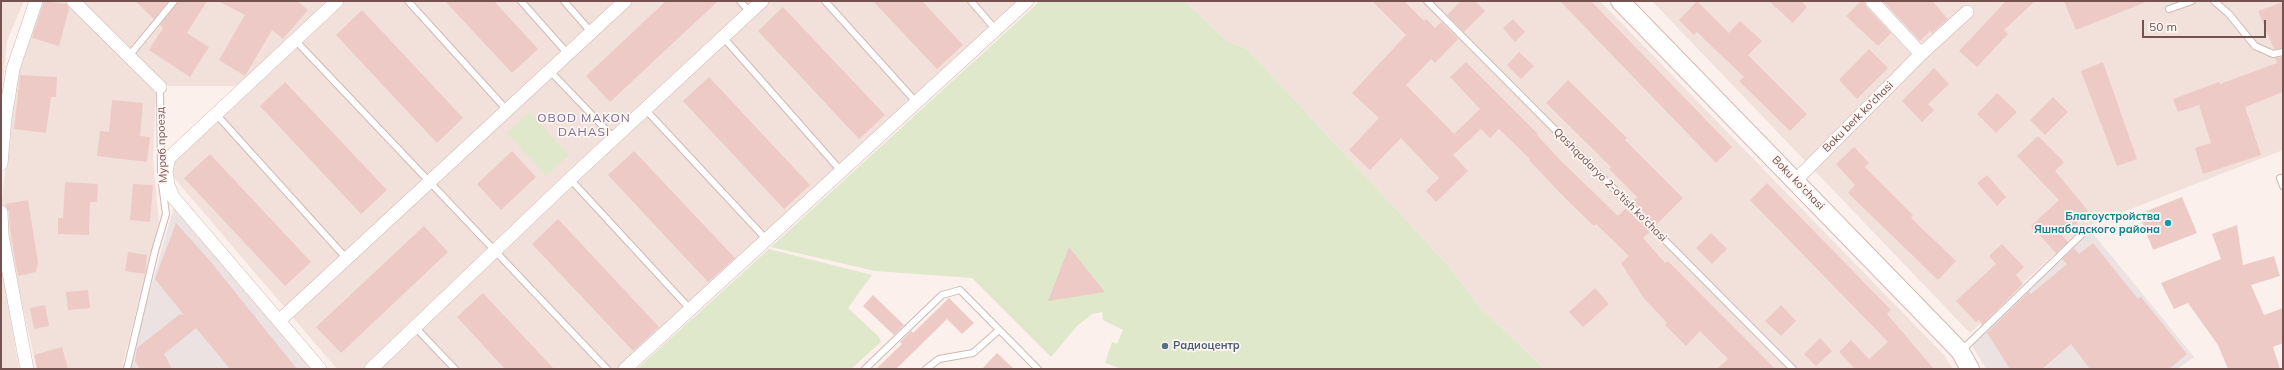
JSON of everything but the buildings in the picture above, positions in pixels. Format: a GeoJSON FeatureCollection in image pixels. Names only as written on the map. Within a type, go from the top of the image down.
{"type":"FeatureCollection","features":[{"type":"Feature","properties":{"kind":"street"},"geometry":{"type":"LineString","coordinates":[[1,164],[5,118],[13,69],[36,1]]}},
{"type":"Feature","properties":{"kind":"street","name":"Мураб проезд"},"geometry":{"type":"LineString","coordinates":[[73,1],[160,87]]}},
{"type":"Feature","properties":{"kind":"street"},"geometry":{"type":"LineString","coordinates":[[320,369],[173,197],[168,185],[166,172],[169,158],[337,1]]}},
{"type":"Feature","properties":{"kind":"street"},"geometry":{"type":"LineString","coordinates":[[279,321],[506,109],[625,1]]}},
{"type":"Feature","properties":{"kind":"street"},"geometry":{"type":"LineString","coordinates":[[371,369],[570,179],[762,1]]}},
{"type":"Feature","properties":{"kind":"street"},"geometry":{"type":"LineString","coordinates":[[624,369],[1027,1]]}},
{"type":"Feature","properties":{"kind":"street","name":"Boku ko'chasi"},"geometry":{"type":"LineString","coordinates":[[1620,1],[1796,180],[1960,351],[1970,369]]}},
{"type":"Feature","properties":{"kind":"street"},"geometry":{"type":"LineString","coordinates":[[1872,1],[1921,54]]}},
{"type":"Feature","properties":{"kind":"street","name":"Boku berk ko'chasi"},"geometry":{"type":"LineString","coordinates":[[1796,180],[1921,54],[1967,12]]}},
{"type":"Feature","properties":{"kind":"street"},"geometry":{"type":"LineString","coordinates":[[1,212],[2,235],[27,369]]}},
{"type":"Feature","properties":{"kind":"lane"},"geometry":{"type":"LineString","coordinates":[[129,56],[174,1]]}},
{"type":"Feature","properties":{"kind":"lane"},"geometry":{"type":"LineString","coordinates":[[408,1],[506,109]]}},
{"type":"Feature","properties":{"kind":"lane"},"geometry":{"type":"LineString","coordinates":[[521,1],[568,54]]}},
{"type":"Feature","properties":{"kind":"lane"},"geometry":{"type":"LineString","coordinates":[[564,1],[591,32]]}},
{"type":"Feature","properties":{"kind":"lane"},"geometry":{"type":"LineString","coordinates":[[740,1],[750,12]]}},
{"type":"Feature","properties":{"kind":"lane"},"geometry":{"type":"LineString","coordinates":[[825,1],[916,102]]}},
{"type":"Feature","properties":{"kind":"lane"},"geometry":{"type":"LineString","coordinates":[[971,1],[996,30]]}},
{"type":"Feature","properties":{"kind":"lane","name":"Qashqadaryo 2-o'tish ko'chasi"},"geometry":{"type":"LineString","coordinates":[[1426,1],[1793,369]]}},
{"type":"Feature","properties":{"kind":"lane"},"geometry":{"type":"LineString","coordinates":[[2169,9],[2192,1]]}},
{"type":"Feature","properties":{"kind":"lane"},"geometry":{"type":"LineString","coordinates":[[2214,1],[2229,14],[2255,46],[2273,54],[2283,52]]}},
{"type":"Feature","properties":{"kind":"lane"},"geometry":{"type":"LineString","coordinates":[[723,37],[841,171]]}},
{"type":"Feature","properties":{"kind":"lane"},"geometry":{"type":"LineString","coordinates":[[295,40],[606,369]]}},
{"type":"Feature","properties":{"kind":"lane"},"geometry":{"type":"LineString","coordinates":[[550,70],[614,138]]}},
{"type":"Feature","properties":{"kind":"lane","name":"Мураб проезд"},"geometry":{"type":"LineString","coordinates":[[124,368],[166,214],[160,172],[160,87]]}},
{"type":"Feature","properties":{"kind":"lane"},"geometry":{"type":"LineString","coordinates":[[645,110],[766,240]]}},
{"type":"Feature","properties":{"kind":"lane"},"geometry":{"type":"LineString","coordinates":[[216,114],[346,258]]}},
{"type":"Feature","properties":{"kind":"lane"},"geometry":{"type":"LineString","coordinates":[[2280,178],[2283,186]]}},
{"type":"Feature","properties":{"kind":"lane"},"geometry":{"type":"LineString","coordinates":[[570,179],[690,309]]}},
{"type":"Feature","properties":{"kind":"lane"},"geometry":{"type":"LineString","coordinates":[[1960,351],[2083,233]]}},
{"type":"Feature","properties":{"kind":"lane"},"geometry":{"type":"LineString","coordinates":[[865,369],[942,295],[960,290],[1038,369]]}},
{"type":"Feature","properties":{"kind":"lane"},"geometry":{"type":"LineString","coordinates":[[416,327],[455,369]]}},
{"type":"Feature","properties":{"kind":"lane"},"geometry":{"type":"LineString","coordinates":[[926,369],[939,359],[973,353],[999,330]]}},
{"type":"Feature","properties":{"kind":"shaded area"},"geometry":{"type":"Polygon","coordinates":[[[1,1],[24,1],[7,41],[1,101],[1,1]]]}},
{"type":"Feature","properties":{"kind":"shaded area"},"geometry":{"type":"Polygon","coordinates":[[[38,1],[69,1],[156,91],[153,160],[159,222],[123,364],[128,369],[37,369],[8,244],[2,200],[16,72],[38,1]]]}},
{"type":"Feature","properties":{"kind":"shaded area"},"geometry":{"type":"Polygon","coordinates":[[[75,1],[334,1],[244,86],[165,86],[75,1]]]}},
{"type":"Feature","properties":{"kind":"shaded area","name":"OBOD MAKON DAHASI"},"geometry":{"type":"Polygon","coordinates":[[[337,1],[1020,1],[622,369],[337,369],[164,166],[337,1]]]}},
{"type":"Feature","properties":{"kind":"shaded area"},"geometry":{"type":"Polygon","coordinates":[[[1185,1],[1600,1],[1944,355],[1953,369],[1545,369],[1482,310],[1446,263],[1247,49],[1227,41],[1185,1]]]}},
{"type":"Feature","properties":{"kind":"shaded area"},"geometry":{"type":"Polygon","coordinates":[[[1652,1],[2283,1],[2283,150],[2082,228],[1970,333],[1652,1]]]}},
{"type":"Feature","properties":{"kind":"shaded area"},"geometry":{"type":"Polygon","coordinates":[[[175,203],[313,369],[132,369],[129,364],[175,203]]]}},
{"type":"Feature","properties":{"kind":"shaded area"},"geometry":{"type":"Polygon","coordinates":[[[2091,231],[2194,357],[2178,369],[1986,369],[1971,344],[2091,231]]]}},
{"type":"Feature","properties":{"kind":"shaded area"},"geometry":{"type":"Polygon","coordinates":[[[1,253],[8,306],[19,369],[1,369],[1,253]]]}},
{"type":"Feature","properties":{"kind":"green space"},"geometry":{"type":"Polygon","coordinates":[[[1040,1],[1185,1],[1227,41],[1247,49],[1446,263],[1482,310],[1545,369],[1122,369],[1105,363],[1112,342],[1117,344],[1123,330],[1103,320],[1102,312],[1092,314],[1077,326],[1051,357],[972,278],[875,271],[771,247],[1040,1]]]}},
{"type":"Feature","properties":{"kind":"green space"},"geometry":{"type":"Polygon","coordinates":[[[529,112],[569,155],[546,176],[507,133],[529,112]]]}},
{"type":"Feature","properties":{"kind":"green space"},"geometry":{"type":"Polygon","coordinates":[[[769,249],[872,275],[848,308],[879,337],[881,342],[851,369],[637,369],[769,249]]]}},
{"type":"Feature","properties":{"kind":"place","name":"Благоустройства Яшнабадского района"},"geometry":{"type":"Point","coordinates":[2168,223]}},
{"type":"Feature","properties":{"kind":"place","name":"Радиоцентр"},"geometry":{"type":"Point","coordinates":[1165,346]}},
{"type":"Feature","properties":{"kind":"district","name":"OBOD MAKON DAHASI"},"geometry":{"type":"Point","coordinates":[584,125]}}]}
